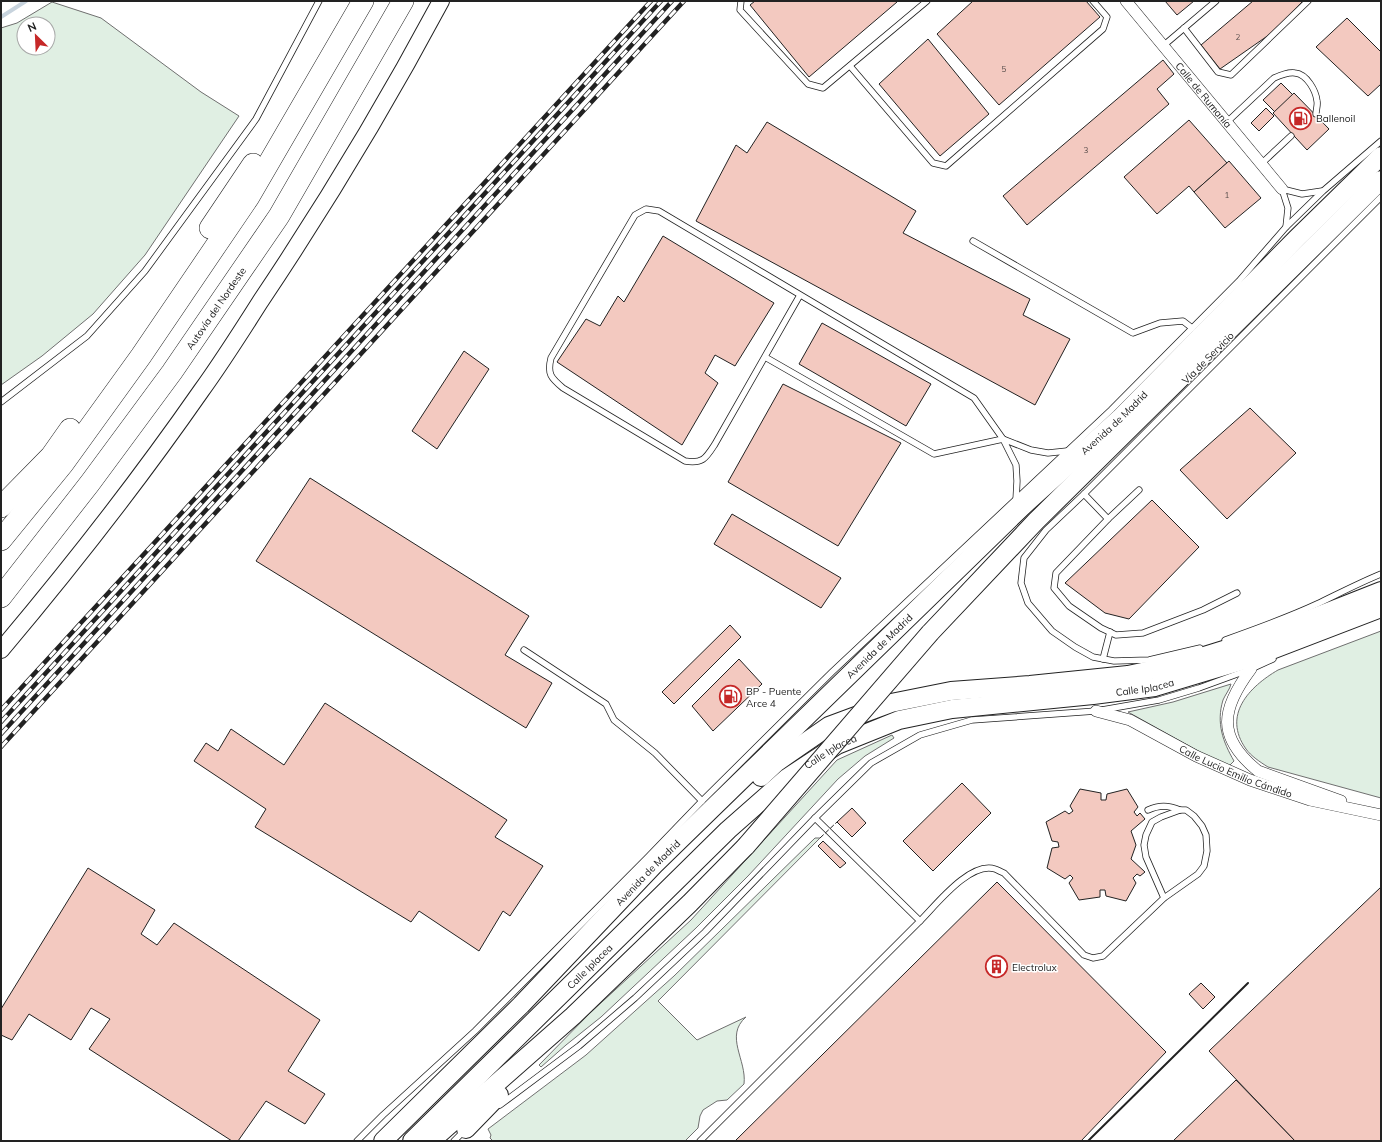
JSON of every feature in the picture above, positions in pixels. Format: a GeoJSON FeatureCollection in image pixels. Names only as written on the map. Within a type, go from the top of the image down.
{"type":"FeatureCollection","features":[{"type":"Feature","properties":{"kind":"highway"},"geometry":{"type":"LineString","coordinates":[[1,540],[63,464],[150,343],[248,197],[363,1]]}},
{"type":"Feature","properties":{"kind":"highway","name":"Autovía del Nordeste"},"geometry":{"type":"LineString","coordinates":[[1,596],[90,483],[172,372],[279,216],[403,1]]}},
{"type":"Feature","properties":{"kind":"highway"},"geometry":{"type":"LineString","coordinates":[[1,507],[51,456],[131,348],[234,191],[345,33]]}},
{"type":"Feature","properties":{"kind":"main road","name":"Avenida de Madrid"},"geometry":{"type":"LineString","coordinates":[[383,1141],[521,1005],[654,865],[1023,506],[1120,418],[1297,238],[1381,156]]}},
{"type":"Feature","properties":{"kind":"main road","name":"Avenida de Madrid"},"geometry":{"type":"LineString","coordinates":[[431,1141],[573,1016],[690,903],[746,846],[930,633],[1036,521],[1381,180]]}},
{"type":"Feature","properties":{"kind":"main road","name":"Calle Iplacea"},"geometry":{"type":"LineString","coordinates":[[521,1005],[718,817],[778,762],[829,726],[891,703],[951,691],[1107,677],[1175,665],[1262,638],[1381,591]]}},
{"type":"Feature","properties":{"kind":"main road","name":"Calle Iplacea"},"geometry":{"type":"LineString","coordinates":[[412,1141],[728,830],[787,778],[837,745],[899,720],[952,708],[1093,695],[1155,687],[1248,659],[1375,610]]}},
{"type":"Feature","properties":{"kind":"main road"},"geometry":{"type":"LineString","coordinates":[[460,1135],[534,1060],[573,1016]]}},
{"type":"Feature","properties":{"kind":"street"},"geometry":{"type":"LineString","coordinates":[[1,650],[31,615],[117,506],[202,391],[311,226],[407,66],[441,1]]}},
{"type":"Feature","properties":{"kind":"street","name":"Calle de Rumanía"},"geometry":{"type":"LineString","coordinates":[[1126,1],[1282,189]]}},
{"type":"Feature","properties":{"kind":"street","name":"Calle Lucio Emilio Cándido"},"geometry":{"type":"LineString","coordinates":[[1251,669],[1238,686],[1228,709],[1227,729],[1234,748],[1258,771],[1381,815]]}},
{"type":"Feature","properties":{"kind":"street","name":"Calle Lucio Emilio Cándido"},"geometry":{"type":"LineString","coordinates":[[1096,711],[1130,720],[1196,756],[1250,780],[1310,800],[1381,815]]}},
{"type":"Feature","properties":{"kind":"lane"},"geometry":{"type":"LineString","coordinates":[[1,402],[87,336],[146,271],[256,119],[319,1]]}},
{"type":"Feature","properties":{"kind":"lane"},"geometry":{"type":"LineString","coordinates":[[741,1],[740,10],[808,84],[823,88],[927,1]]}},
{"type":"Feature","properties":{"kind":"lane"},"geometry":{"type":"LineString","coordinates":[[850,66],[933,163],[946,166],[1103,29],[1107,17],[1093,1]]}},
{"type":"Feature","properties":{"kind":"lane"},"geometry":{"type":"LineString","coordinates":[[1164,46],[1216,1]]}},
{"type":"Feature","properties":{"kind":"lane"},"geometry":{"type":"LineString","coordinates":[[1184,28],[1218,72],[1231,75],[1308,1]]}},
{"type":"Feature","properties":{"kind":"lane"},"geometry":{"type":"LineString","coordinates":[[1227,122],[1274,78],[1283,74],[1297,73],[1304,77],[1313,88],[1318,102],[1316,114]]}},
{"type":"Feature","properties":{"kind":"lane"},"geometry":{"type":"LineString","coordinates":[[1261,164],[1292,136]]}},
{"type":"Feature","properties":{"kind":"lane"},"geometry":{"type":"LineString","coordinates":[[357,1141],[383,1114],[475,1031],[702,801],[832,672],[1111,410],[1239,281],[1286,227],[1323,191],[1381,141]]}},
{"type":"Feature","properties":{"kind":"lane"},"geometry":{"type":"LineString","coordinates":[[1282,189],[1302,194],[1323,191]]}},
{"type":"Feature","properties":{"kind":"lane","name":"Calle de Rumanía"},"geometry":{"type":"LineString","coordinates":[[1282,189],[1288,208],[1286,227]]}},
{"type":"Feature","properties":{"kind":"lane","name":"Vía de Servicio"},"geometry":{"type":"LineString","coordinates":[[1208,646],[1149,660],[1114,661],[1093,657],[1052,631],[1028,603],[1021,583],[1024,558],[1046,530],[1084,494],[1381,197]]}},
{"type":"Feature","properties":{"kind":"lane"},"geometry":{"type":"LineString","coordinates":[[800,295],[707,457],[696,463],[685,461],[563,388],[552,379],[548,369],[551,358],[635,215],[646,209],[659,211],[974,398],[1003,439],[1016,465],[1018,481],[1016,500]]}},
{"type":"Feature","properties":{"kind":"lane"},"geometry":{"type":"LineString","coordinates":[[973,241],[1133,333],[1160,323],[1183,321],[1192,328]]}},
{"type":"Feature","properties":{"kind":"lane"},"geometry":{"type":"LineString","coordinates":[[765,357],[934,454],[1003,439],[1037,450],[1048,452],[1068,451]]}},
{"type":"Feature","properties":{"kind":"lane"},"geometry":{"type":"LineString","coordinates":[[1139,490],[1108,518],[1056,573],[1054,588],[1069,606],[1101,628],[1116,635],[1143,633],[1203,610],[1237,593]]}},
{"type":"Feature","properties":{"kind":"lane"},"geometry":{"type":"LineString","coordinates":[[1084,494],[1108,518]]}},
{"type":"Feature","properties":{"kind":"lane"},"geometry":{"type":"LineString","coordinates":[[1223,641],[1316,604],[1358,583],[1381,574]]}},
{"type":"Feature","properties":{"kind":"lane"},"geometry":{"type":"LineString","coordinates":[[1294,648],[1375,610]]}},
{"type":"Feature","properties":{"kind":"lane"},"geometry":{"type":"LineString","coordinates":[[1103,659],[1110,632]]}},
{"type":"Feature","properties":{"kind":"lane"},"geometry":{"type":"LineString","coordinates":[[524,650],[606,704],[614,720],[655,753],[702,801]]}},
{"type":"Feature","properties":{"kind":"lane"},"geometry":{"type":"LineString","coordinates":[[497,1107],[579,1046],[635,998],[705,932],[815,818],[871,763],[920,735],[972,720],[1096,711],[1159,700],[1199,688],[1251,669],[1280,655]]}},
{"type":"Feature","properties":{"kind":"lane"},"geometry":{"type":"LineString","coordinates":[[1148,810],[1155,807],[1171,806],[1180,810]]}},
{"type":"Feature","properties":{"kind":"lane"},"geometry":{"type":"LineString","coordinates":[[700,1141],[954,887],[971,873],[981,869],[995,868],[1004,873],[1084,955],[1093,958],[1103,956],[1164,898],[1198,874],[1204,866],[1207,851],[1206,835],[1202,826],[1194,816],[1186,810],[1180,810],[1152,822],[1146,835],[1144,845],[1146,857],[1164,898]]}},
{"type":"Feature","properties":{"kind":"lane"},"geometry":{"type":"LineString","coordinates":[[815,818],[920,921]]}},
{"type":"Feature","properties":{"kind":"lane"},"geometry":{"type":"LineString","coordinates":[[460,1135],[491,1111]]}},
{"type":"Feature","properties":{"kind":"green space"},"geometry":{"type":"Polygon","coordinates":[[[52,2],[101,18],[201,92],[239,116],[145,255],[93,314],[42,356],[1,385],[1,28],[16,23],[16,56],[56,56],[56,16],[29,16],[52,2]]]}},
{"type":"Feature","properties":{"kind":"green space"},"geometry":{"type":"Polygon","coordinates":[[[1381,631],[1381,798],[1268,767],[1248,752],[1239,737],[1237,725],[1238,714],[1242,703],[1257,685],[1278,670],[1381,631]]]}},
{"type":"Feature","properties":{"kind":"green space"},"geometry":{"type":"Polygon","coordinates":[[[1231,684],[1223,700],[1220,717],[1224,739],[1234,761],[1229,766],[1207,756],[1128,712],[1173,702],[1231,684]]]}},
{"type":"Feature","properties":{"kind":"green space"},"geometry":{"type":"Polygon","coordinates":[[[892,735],[894,738],[865,756],[838,779],[748,876],[696,928],[601,1017],[541,1067],[539,1065],[590,1013],[691,920],[837,760],[892,735]]]}},
{"type":"Feature","properties":{"kind":"green space"},"geometry":{"type":"Polygon","coordinates":[[[815,838],[820,838],[658,1001],[697,1040],[746,1017],[740,1024],[736,1040],[744,1075],[744,1084],[727,1100],[717,1101],[703,1110],[700,1116],[698,1128],[685,1141],[493,1141],[490,1138],[491,1135],[488,1129],[586,1055],[674,976],[815,838]]]}},
{"type":"Feature","properties":{"kind":"building"},"geometry":{"type":"Polygon","coordinates":[[[755,1],[897,2],[809,77],[750,5],[755,1]]]}},
{"type":"Feature","properties":{"kind":"building"},"geometry":{"type":"Polygon","coordinates":[[[973,1],[1086,1],[1100,17],[999,105],[937,34],[973,1]]]}},
{"type":"Feature","properties":{"kind":"building"},"geometry":{"type":"Polygon","coordinates":[[[1165,1],[1194,1],[1177,15],[1165,1]]]}},
{"type":"Feature","properties":{"kind":"building"},"geometry":{"type":"Polygon","coordinates":[[[1253,1],[1303,1],[1276,30],[1220,69],[1201,45],[1253,1]]]}},
{"type":"Feature","properties":{"kind":"building"},"geometry":{"type":"Polygon","coordinates":[[[1347,18],[1381,52],[1381,84],[1368,96],[1316,47],[1347,18]]]}},
{"type":"Feature","properties":{"kind":"building"},"geometry":{"type":"Polygon","coordinates":[[[928,39],[989,114],[940,156],[879,84],[928,39]]]}},
{"type":"Feature","properties":{"kind":"building"},"geometry":{"type":"Polygon","coordinates":[[[1163,60],[1174,74],[1157,89],[1169,104],[1027,225],[1003,196],[1163,60]]]}},
{"type":"Feature","properties":{"kind":"building"},"geometry":{"type":"Polygon","coordinates":[[[1281,83],[1294,96],[1276,113],[1263,100],[1281,83]]]}},
{"type":"Feature","properties":{"kind":"building"},"geometry":{"type":"Polygon","coordinates":[[[1294,93],[1329,129],[1307,150],[1273,113],[1294,93]]]}},
{"type":"Feature","properties":{"kind":"building"},"geometry":{"type":"Polygon","coordinates":[[[1266,108],[1274,116],[1259,131],[1251,123],[1266,108]]]}},
{"type":"Feature","properties":{"kind":"building"},"geometry":{"type":"Polygon","coordinates":[[[1189,120],[1227,163],[1194,192],[1189,186],[1157,214],[1124,177],[1189,120]]]}},
{"type":"Feature","properties":{"kind":"building"},"geometry":{"type":"Polygon","coordinates":[[[767,122],[916,211],[903,233],[1030,299],[1023,315],[1070,339],[1035,405],[696,221],[736,145],[747,153],[767,122]]]}},
{"type":"Feature","properties":{"kind":"building"},"geometry":{"type":"Polygon","coordinates":[[[1229,161],[1261,198],[1225,228],[1194,192],[1229,161]]]}},
{"type":"Feature","properties":{"kind":"building"},"geometry":{"type":"Polygon","coordinates":[[[663,236],[774,303],[735,366],[715,355],[705,373],[718,383],[682,445],[557,362],[586,319],[600,326],[618,296],[624,302],[663,236]]]}},
{"type":"Feature","properties":{"kind":"building"},"geometry":{"type":"Polygon","coordinates":[[[822,323],[931,384],[906,426],[799,364],[822,323]]]}},
{"type":"Feature","properties":{"kind":"building"},"geometry":{"type":"Polygon","coordinates":[[[464,351],[489,369],[437,449],[412,431],[464,351]]]}},
{"type":"Feature","properties":{"kind":"building"},"geometry":{"type":"Polygon","coordinates":[[[783,384],[901,443],[838,546],[728,482],[783,384]]]}},
{"type":"Feature","properties":{"kind":"building"},"geometry":{"type":"Polygon","coordinates":[[[1250,408],[1296,453],[1227,519],[1180,470],[1250,408]]]}},
{"type":"Feature","properties":{"kind":"building"},"geometry":{"type":"Polygon","coordinates":[[[310,478],[529,616],[505,655],[552,683],[526,728],[256,561],[310,478]]]}},
{"type":"Feature","properties":{"kind":"building"},"geometry":{"type":"Polygon","coordinates":[[[1152,500],[1199,547],[1129,619],[1105,613],[1065,583],[1152,500]]]}},
{"type":"Feature","properties":{"kind":"building"},"geometry":{"type":"Polygon","coordinates":[[[732,514],[841,578],[821,608],[714,544],[732,514]]]}},
{"type":"Feature","properties":{"kind":"building"},"geometry":{"type":"Polygon","coordinates":[[[730,625],[741,637],[674,704],[662,692],[730,625]]]}},
{"type":"Feature","properties":{"kind":"building"},"geometry":{"type":"Polygon","coordinates":[[[739,659],[762,684],[713,731],[692,706],[739,659]]]}},
{"type":"Feature","properties":{"kind":"building"},"geometry":{"type":"Polygon","coordinates":[[[325,703],[507,820],[495,837],[543,866],[510,916],[503,911],[479,951],[419,911],[411,922],[255,827],[266,809],[194,761],[206,743],[218,751],[231,729],[284,765],[325,703]]]}},
{"type":"Feature","properties":{"kind":"building"},"geometry":{"type":"Polygon","coordinates":[[[962,783],[991,813],[933,871],[903,841],[962,783]]]}},
{"type":"Feature","properties":{"kind":"building"},"geometry":{"type":"Polygon","coordinates":[[[1080,789],[1101,793],[1101,800],[1106,800],[1107,794],[1127,789],[1138,807],[1134,812],[1137,816],[1140,813],[1145,819],[1131,831],[1136,845],[1131,859],[1145,872],[1140,876],[1137,874],[1133,878],[1136,883],[1126,901],[1106,896],[1105,890],[1100,890],[1100,897],[1079,900],[1069,883],[1073,878],[1070,875],[1065,879],[1047,868],[1052,848],[1059,847],[1058,842],[1052,841],[1046,822],[1065,811],[1069,814],[1073,811],[1070,806],[1080,789]]]}},
{"type":"Feature","properties":{"kind":"building"},"geometry":{"type":"Polygon","coordinates":[[[852,808],[866,823],[852,837],[837,822],[852,808]]]}},
{"type":"Feature","properties":{"kind":"building"},"geometry":{"type":"Polygon","coordinates":[[[823,841],[846,863],[840,868],[818,846],[823,841]]]}},
{"type":"Feature","properties":{"kind":"building"},"geometry":{"type":"Polygon","coordinates":[[[88,868],[155,910],[141,934],[157,945],[174,923],[320,1020],[288,1071],[325,1094],[305,1124],[266,1101],[238,1141],[232,1141],[89,1049],[110,1019],[91,1008],[71,1040],[29,1014],[12,1040],[1,1035],[1,1009],[88,868]]]}},
{"type":"Feature","properties":{"kind":"building","name":"Electrolux"},"geometry":{"type":"Polygon","coordinates":[[[997,882],[1166,1052],[1081,1141],[735,1141],[997,882]]]}},
{"type":"Feature","properties":{"kind":"building"},"geometry":{"type":"Polygon","coordinates":[[[1381,887],[1381,1141],[1295,1141],[1209,1051],[1381,887]]]}},
{"type":"Feature","properties":{"kind":"building"},"geometry":{"type":"Polygon","coordinates":[[[1201,983],[1215,997],[1203,1009],[1189,994],[1201,983]]]}},
{"type":"Feature","properties":{"kind":"building"},"geometry":{"type":"Polygon","coordinates":[[[1236,1080],[1295,1141],[1173,1141],[1236,1080]]]}},
{"type":"Feature","properties":{"kind":"waterway"},"geometry":{"type":"LineString","coordinates":[[1,17],[26,1]]}},
{"type":"Feature","properties":{"kind":"railway"},"geometry":{"type":"LineString","coordinates":[[1,710],[651,1]]}},
{"type":"Feature","properties":{"kind":"railway"},"geometry":{"type":"LineString","coordinates":[[1,722],[661,1]]}},
{"type":"Feature","properties":{"kind":"railway"},"geometry":{"type":"LineString","coordinates":[[1,734],[672,1]]}},
{"type":"Feature","properties":{"kind":"railway"},"geometry":{"type":"LineString","coordinates":[[1,747],[684,1]]}},
{"type":"Feature","properties":{"kind":"fence"},"geometry":{"type":"LineString","coordinates":[[820,838],[837,822]]}},
{"type":"Feature","properties":{"kind":"wall"},"geometry":{"type":"LineString","coordinates":[[1088,1141],[1248,983]]}},
{"type":"Feature","properties":{"kind":"place","name":"Ballenoil"},"geometry":{"type":"Point","coordinates":[1301,118]}},
{"type":"Feature","properties":{"kind":"place","name":"BP - Puente Arce 4"},"geometry":{"type":"Point","coordinates":[731,697]}},
{"type":"Feature","properties":{"kind":"place","name":"Electrolux"},"geometry":{"type":"Point","coordinates":[996,967]}}]}
